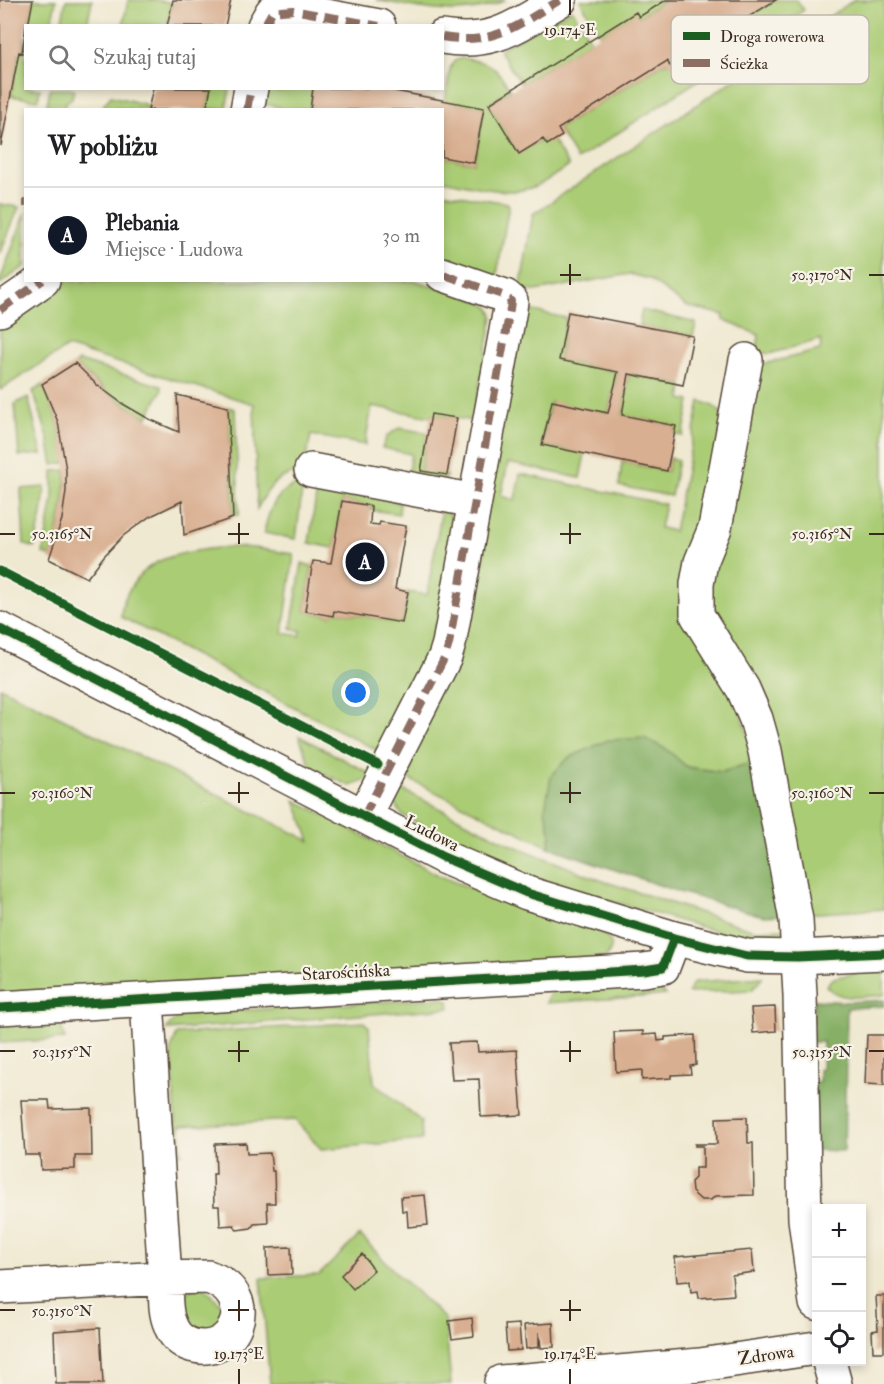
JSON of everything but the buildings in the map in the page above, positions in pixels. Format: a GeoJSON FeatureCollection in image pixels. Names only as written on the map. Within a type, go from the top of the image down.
{"type":"FeatureCollection","features":[{"type":"Feature","properties":{"kind":"street"},"geometry":{"type":"LineString","coordinates":[[444,37],[468,39],[496,36],[560,0]]}},
{"type":"Feature","properties":{"kind":"street"},"geometry":{"type":"LineString","coordinates":[[265,24],[272,12],[293,10],[368,24]]}},
{"type":"Feature","properties":{"kind":"street"},"geometry":{"type":"LineString","coordinates":[[247,108],[251,90]]}},
{"type":"Feature","properties":{"kind":"street"},"geometry":{"type":"LineString","coordinates":[[364,816],[445,657],[452,630],[511,301],[505,296],[444,275]]}},
{"type":"Feature","properties":{"kind":"street"},"geometry":{"type":"LineString","coordinates":[[0,310],[40,282]]}},
{"type":"Feature","properties":{"kind":"street"},"geometry":{"type":"LineString","coordinates":[[746,360],[715,528],[701,562],[697,584],[697,615],[743,689],[759,730],[765,751],[795,920],[801,996],[805,1219],[812,1272]]}},
{"type":"Feature","properties":{"kind":"street"},"geometry":{"type":"LineString","coordinates":[[311,470],[475,501]]}},
{"type":"Feature","properties":{"kind":"street","name":"Ludowa"},"geometry":{"type":"LineString","coordinates":[[0,629],[487,878],[546,899],[674,938],[747,956],[798,957],[884,953]]}},
{"type":"Feature","properties":{"kind":"street","name":"Starościńska"},"geometry":{"type":"LineString","coordinates":[[0,1008],[644,970],[663,966],[674,938]]}},
{"type":"Feature","properties":{"kind":"street"},"geometry":{"type":"LineString","coordinates":[[0,1287],[165,1278],[147,1001]]}},
{"type":"Feature","properties":{"kind":"street","name":"Zdrowa"},"geometry":{"type":"LineString","coordinates":[[501,1382],[700,1374],[812,1349]]}},
{"type":"Feature","properties":{"kind":"street"},"geometry":{"type":"LineString","coordinates":[[830,1366],[835,1384]]}},
{"type":"Feature","properties":{"kind":"green space"},"geometry":{"type":"Polygon","coordinates":[[[33,0],[56,0],[51,24],[28,24],[33,0]]]}},
{"type":"Feature","properties":{"kind":"green space"},"geometry":{"type":"Polygon","coordinates":[[[66,0],[92,0],[87,24],[61,24],[66,0]]]}},
{"type":"Feature","properties":{"kind":"green space"},"geometry":{"type":"Polygon","coordinates":[[[128,0],[156,0],[172,3],[167,24],[123,24],[128,0]]]}},
{"type":"Feature","properties":{"kind":"green space"},"geometry":{"type":"Polygon","coordinates":[[[376,0],[506,0],[474,10],[458,11],[425,9],[376,0]]]}},
{"type":"Feature","properties":{"kind":"green space"},"geometry":{"type":"Polygon","coordinates":[[[580,0],[666,0],[639,17],[636,13],[600,35],[580,0]]]}},
{"type":"Feature","properties":{"kind":"green space"},"geometry":{"type":"Polygon","coordinates":[[[776,0],[797,0],[804,10],[796,15],[752,15],[776,0]]]}},
{"type":"Feature","properties":{"kind":"green space"},"geometry":{"type":"Polygon","coordinates":[[[854,0],[884,0],[884,909],[802,914],[773,751],[702,609],[755,362],[768,363],[820,350],[822,339],[769,354],[757,351],[759,335],[723,320],[724,315],[686,306],[649,279],[630,274],[535,291],[521,289],[521,284],[533,214],[728,84],[869,84],[869,15],[832,15],[854,0]]]}},
{"type":"Feature","properties":{"kind":"green space"},"geometry":{"type":"Polygon","coordinates":[[[572,9],[591,41],[521,84],[500,49],[572,9]]]}},
{"type":"Feature","properties":{"kind":"green space"},"geometry":{"type":"Polygon","coordinates":[[[24,41],[24,90],[40,90],[38,100],[11,96],[19,52],[22,52],[24,41]]]}},
{"type":"Feature","properties":{"kind":"green space"},"geometry":{"type":"Polygon","coordinates":[[[462,58],[491,66],[511,90],[489,104],[519,153],[543,139],[553,141],[569,166],[545,182],[514,191],[502,191],[444,180],[444,157],[474,163],[484,108],[445,101],[450,69],[454,61],[462,58]]]}},
{"type":"Feature","properties":{"kind":"green space"},"geometry":{"type":"Polygon","coordinates":[[[667,61],[670,65],[671,84],[693,84],[577,160],[558,129],[667,61]]]}},
{"type":"Feature","properties":{"kind":"green space"},"geometry":{"type":"Polygon","coordinates":[[[50,90],[74,90],[72,98],[65,103],[64,108],[46,108],[50,90]]]}},
{"type":"Feature","properties":{"kind":"green space"},"geometry":{"type":"Polygon","coordinates":[[[211,90],[230,90],[226,108],[206,108],[211,90]]]}},
{"type":"Feature","properties":{"kind":"green space"},"geometry":{"type":"Polygon","coordinates":[[[259,90],[313,90],[310,108],[279,108],[257,102],[259,90]]]}},
{"type":"Feature","properties":{"kind":"green space"},"geometry":{"type":"Polygon","coordinates":[[[111,96],[149,105],[148,108],[104,108],[104,104],[111,96]]]}},
{"type":"Feature","properties":{"kind":"green space"},"geometry":{"type":"Polygon","coordinates":[[[444,192],[509,205],[496,280],[444,262],[444,192]]]}},
{"type":"Feature","properties":{"kind":"green space"},"geometry":{"type":"Polygon","coordinates":[[[0,204],[19,207],[0,254],[0,204]]]}},
{"type":"Feature","properties":{"kind":"green space"},"geometry":{"type":"Polygon","coordinates":[[[24,216],[24,267],[0,284],[24,216]]]}},
{"type":"Feature","properties":{"kind":"green space"},"geometry":{"type":"Polygon","coordinates":[[[62,282],[419,282],[477,300],[489,308],[493,316],[473,421],[432,414],[431,417],[372,406],[365,445],[311,435],[303,472],[294,473],[275,483],[257,509],[254,404],[67,347],[0,390],[0,323],[62,282]]]}},
{"type":"Feature","properties":{"kind":"green space"},"geometry":{"type":"Polygon","coordinates":[[[520,308],[566,318],[559,360],[618,372],[608,413],[551,402],[542,445],[585,454],[580,478],[508,463],[501,496],[515,500],[520,474],[665,504],[660,528],[674,531],[700,401],[714,407],[724,418],[703,537],[694,535],[692,538],[690,563],[757,761],[722,772],[687,767],[666,749],[545,809],[551,835],[549,847],[396,773],[443,682],[520,308]]]}},
{"type":"Feature","properties":{"kind":"green space"},"geometry":{"type":"Polygon","coordinates":[[[642,310],[696,323],[693,336],[639,326],[642,310]]]}},
{"type":"Feature","properties":{"kind":"green space"},"geometry":{"type":"Polygon","coordinates":[[[79,361],[161,386],[162,390],[147,418],[101,387],[76,364],[79,361]]]}},
{"type":"Feature","properties":{"kind":"green space"},"geometry":{"type":"Polygon","coordinates":[[[629,374],[683,385],[681,399],[690,401],[683,436],[675,434],[676,426],[622,415],[629,374]]]}},
{"type":"Feature","properties":{"kind":"green space"},"geometry":{"type":"Polygon","coordinates":[[[43,385],[58,422],[66,463],[53,465],[48,437],[33,391],[43,385]]]}},
{"type":"Feature","properties":{"kind":"green space"},"geometry":{"type":"Polygon","coordinates":[[[28,397],[42,454],[19,456],[15,404],[28,397]]]}},
{"type":"Feature","properties":{"kind":"green space"},"geometry":{"type":"Polygon","coordinates":[[[228,407],[235,409],[239,515],[233,515],[228,407]]]}},
{"type":"Feature","properties":{"kind":"green space"},"geometry":{"type":"Polygon","coordinates":[[[399,428],[428,433],[421,470],[447,475],[445,480],[407,477],[411,454],[382,448],[387,436],[399,428]]]}},
{"type":"Feature","properties":{"kind":"green space"},"geometry":{"type":"Polygon","coordinates":[[[670,458],[678,460],[671,496],[619,486],[622,462],[667,471],[670,458]]]}},
{"type":"Feature","properties":{"kind":"green space"},"geometry":{"type":"Polygon","coordinates":[[[66,470],[62,514],[50,556],[43,554],[53,499],[53,471],[66,470]]]}},
{"type":"Feature","properties":{"kind":"green space"},"geometry":{"type":"Polygon","coordinates":[[[319,476],[400,503],[399,514],[371,510],[371,506],[342,501],[334,548],[309,543],[319,476]]]}},
{"type":"Feature","properties":{"kind":"green space"},"geometry":{"type":"Polygon","coordinates":[[[303,484],[296,539],[264,533],[275,501],[286,489],[303,484]]]}},
{"type":"Feature","properties":{"kind":"green space"},"geometry":{"type":"Polygon","coordinates":[[[45,487],[42,515],[34,548],[24,544],[21,489],[45,487]]]}},
{"type":"Feature","properties":{"kind":"green space"},"geometry":{"type":"Polygon","coordinates":[[[442,508],[456,520],[441,635],[384,754],[121,617],[124,602],[131,587],[154,564],[183,553],[239,547],[294,554],[283,633],[300,636],[301,631],[291,628],[302,563],[312,566],[305,611],[332,616],[334,611],[402,623],[408,592],[427,595],[442,508]]]}},
{"type":"Feature","properties":{"kind":"green space"},"geometry":{"type":"Polygon","coordinates":[[[0,687],[310,841],[295,800],[440,876],[515,906],[597,930],[610,941],[611,948],[606,957],[0,996],[0,687]]]}},
{"type":"Feature","properties":{"kind":"green space"},"geometry":{"type":"Polygon","coordinates":[[[299,736],[371,774],[364,781],[350,786],[311,768],[299,736]]]}},
{"type":"Feature","properties":{"kind":"green space"},"geometry":{"type":"Polygon","coordinates":[[[644,738],[666,749],[687,767],[722,772],[757,761],[785,915],[763,916],[679,892],[549,847],[551,835],[545,809],[551,776],[568,758],[608,740],[644,738]]]}},
{"type":"Feature","properties":{"kind":"green space"},"geometry":{"type":"Polygon","coordinates":[[[391,784],[512,845],[600,880],[754,930],[788,929],[789,942],[743,939],[506,869],[402,815],[394,801],[391,784]]]}},
{"type":"Feature","properties":{"kind":"green space"},"geometry":{"type":"Polygon","coordinates":[[[884,966],[884,995],[846,997],[826,986],[835,978],[854,974],[854,967],[884,966]]]}},
{"type":"Feature","properties":{"kind":"green space"},"geometry":{"type":"Polygon","coordinates":[[[763,977],[752,990],[688,993],[694,982],[763,977]]]}},
{"type":"Feature","properties":{"kind":"green space"},"geometry":{"type":"Polygon","coordinates":[[[654,984],[666,995],[546,1003],[552,990],[654,984]]]}},
{"type":"Feature","properties":{"kind":"green space"},"geometry":{"type":"Polygon","coordinates":[[[442,998],[449,1001],[450,1008],[166,1030],[173,1021],[185,1014],[442,998]]]}},
{"type":"Feature","properties":{"kind":"green space"},"geometry":{"type":"Polygon","coordinates":[[[814,1000],[847,1002],[884,1000],[884,1006],[847,1008],[844,1151],[814,1150],[813,1082],[819,1082],[823,1042],[812,1042],[814,1000]]]}},
{"type":"Feature","properties":{"kind":"green space"},"geometry":{"type":"Polygon","coordinates":[[[59,1020],[65,1039],[0,1043],[0,1023],[59,1020]]]}},
{"type":"Feature","properties":{"kind":"green space"},"geometry":{"type":"Polygon","coordinates":[[[364,1022],[369,1027],[374,1083],[421,1121],[422,1140],[321,1149],[295,1120],[180,1126],[182,1154],[178,1152],[171,1049],[177,1034],[364,1022]]]}},
{"type":"Feature","properties":{"kind":"green space"},"geometry":{"type":"Polygon","coordinates":[[[360,1235],[445,1319],[451,1384],[270,1384],[261,1278],[319,1275],[360,1235]]]}},
{"type":"Feature","properties":{"kind":"green space"},"geometry":{"type":"Polygon","coordinates":[[[201,1285],[227,1310],[212,1334],[184,1329],[178,1301],[183,1293],[201,1285]]]}},
{"type":"Feature","properties":{"kind":"marked path"},"geometry":{"type":"LineString","coordinates":[[444,37],[476,39],[491,36],[518,25],[560,0]]}},
{"type":"Feature","properties":{"kind":"marked path"},"geometry":{"type":"LineString","coordinates":[[265,24],[272,12],[293,10],[368,24]]}},
{"type":"Feature","properties":{"kind":"marked path"},"geometry":{"type":"LineString","coordinates":[[247,108],[251,90]]}},
{"type":"Feature","properties":{"kind":"marked path"},"geometry":{"type":"LineString","coordinates":[[364,816],[445,657],[449,644],[510,309],[511,301],[505,296],[444,275]]}},
{"type":"Feature","properties":{"kind":"marked path"},"geometry":{"type":"LineString","coordinates":[[0,310],[40,282]]}},
{"type":"Feature","properties":{"kind":"cycle path"},"geometry":{"type":"LineString","coordinates":[[0,571],[378,765]]}},
{"type":"Feature","properties":{"kind":"cycle path"},"geometry":{"type":"LineString","coordinates":[[0,629],[443,857],[527,893],[674,938],[747,956],[798,957],[884,953]]}},
{"type":"Feature","properties":{"kind":"cycle path"},"geometry":{"type":"LineString","coordinates":[[0,1008],[644,970],[663,967],[674,938]]}},
{"type":"Feature","properties":{"kind":"place","name":"Plebania"},"geometry":{"type":"Point","coordinates":[365,562]}}]}
